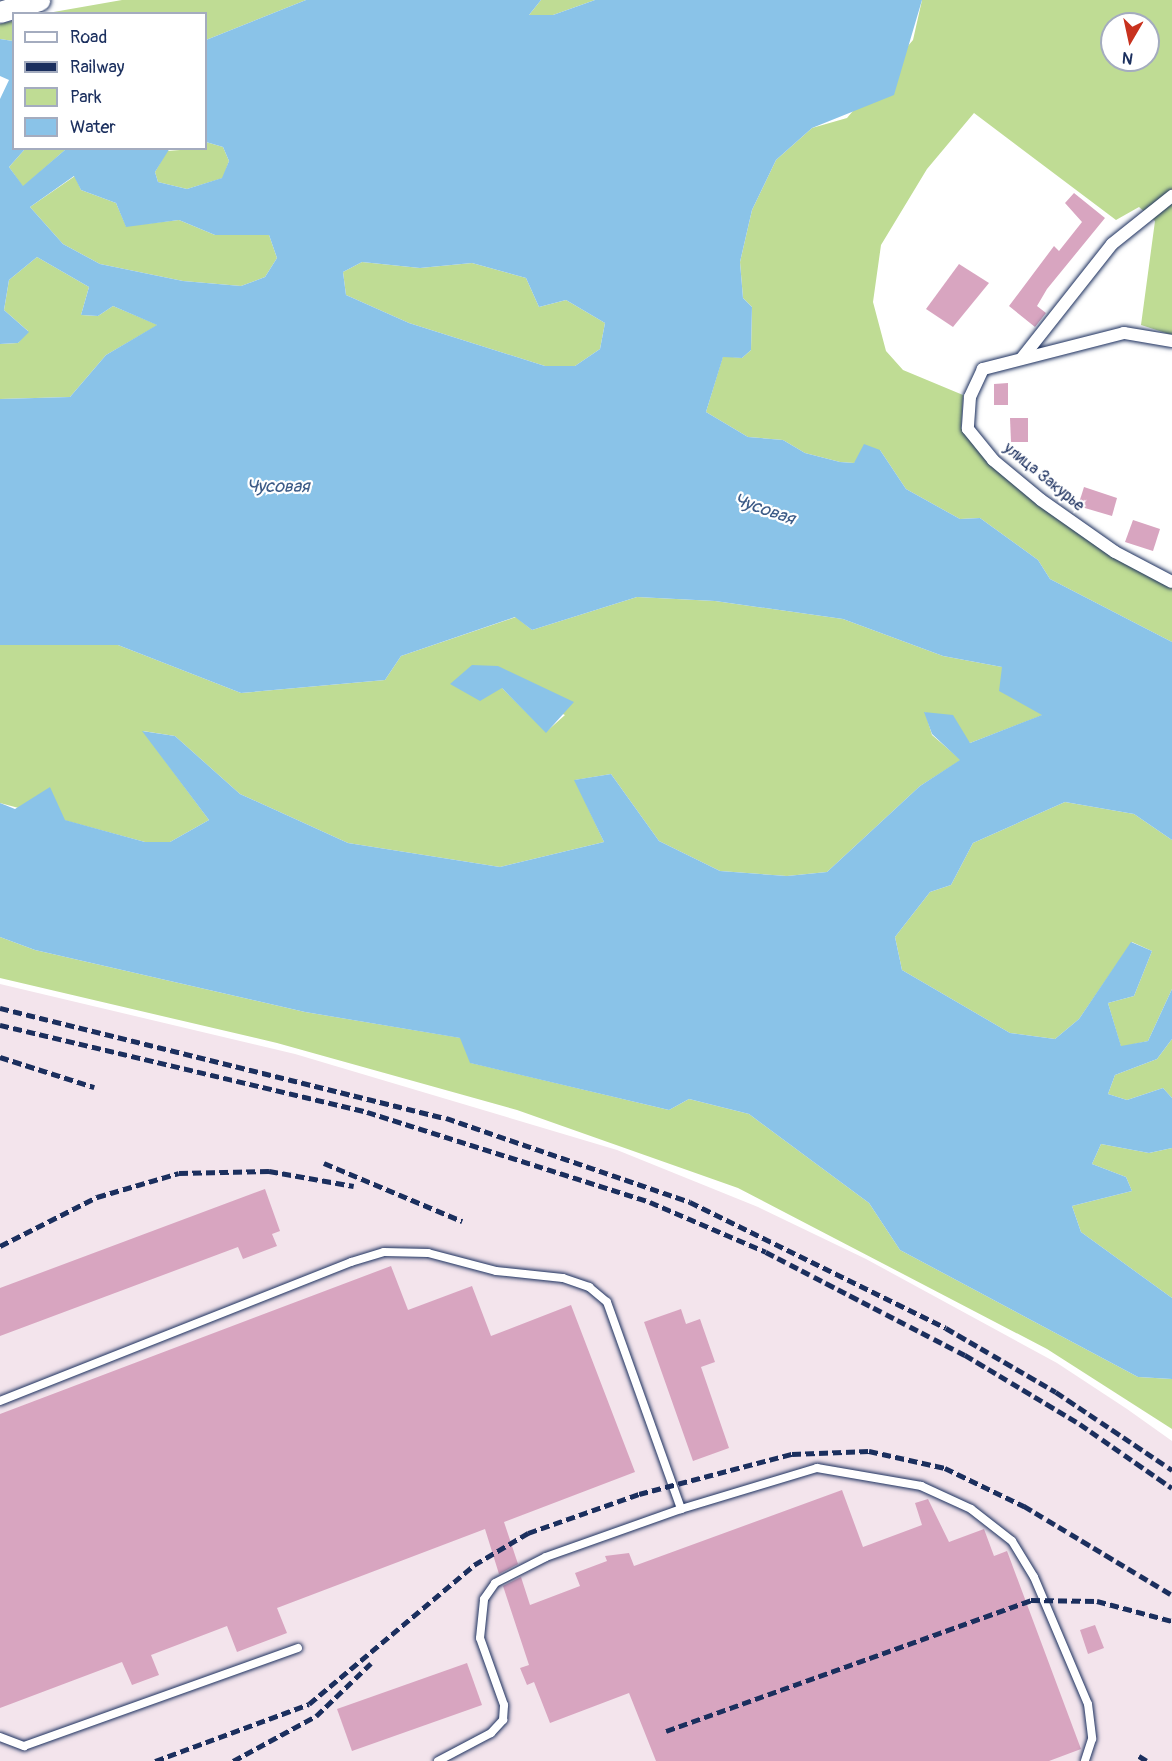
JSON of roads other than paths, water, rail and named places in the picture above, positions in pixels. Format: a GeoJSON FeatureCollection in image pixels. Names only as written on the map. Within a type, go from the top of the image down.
{"type":"FeatureCollection","features":[{"type":"Feature","properties":{"kind":"street"},"geometry":{"type":"LineString","coordinates":[[0,12],[39,0]]}},
{"type":"Feature","properties":{"kind":"street"},"geometry":{"type":"LineString","coordinates":[[1022,358],[1112,244],[1172,196]]}},
{"type":"Feature","properties":{"kind":"street","name":"улица Закурье"},"geometry":{"type":"LineString","coordinates":[[1172,341],[1124,333],[983,369],[969,397],[968,429],[993,460],[1041,500],[1115,552],[1172,582]]}},
{"type":"Feature","properties":{"kind":"lane"},"geometry":{"type":"LineString","coordinates":[[0,1401],[351,1263],[384,1252],[428,1253],[478,1267],[563,1278],[589,1287],[607,1302],[681,1509]]}},
{"type":"Feature","properties":{"kind":"lane"},"geometry":{"type":"LineString","coordinates":[[438,1761],[491,1733],[503,1720],[504,1705],[480,1638],[488,1590],[546,1557],[681,1509],[817,1468],[921,1486],[971,1509],[1018,1549],[1044,1599],[1092,1722],[1085,1761]]}},
{"type":"Feature","properties":{"kind":"lane"},"geometry":{"type":"LineString","coordinates":[[0,1737],[24,1746],[298,1648]]}},
{"type":"Feature","properties":{"kind":"water","name":"Чусовая"},"geometry":{"type":"Polygon","coordinates":[[[306,0],[541,0],[529,15],[553,15],[595,0],[922,0],[894,95],[812,128],[776,160],[752,210],[740,262],[743,298],[752,307],[751,350],[742,358],[723,357],[706,412],[748,437],[783,440],[805,453],[840,462],[854,463],[864,444],[880,450],[906,489],[960,519],[980,518],[1038,560],[1050,579],[1172,642],[1172,840],[1134,814],[1065,802],[973,843],[951,885],[930,892],[895,937],[902,970],[1010,1033],[1055,1039],[1079,1019],[1131,942],[1152,951],[1134,996],[1108,1003],[1121,1046],[1148,1041],[1172,989],[1172,1039],[1157,1059],[1115,1075],[1108,1094],[1127,1100],[1163,1088],[1172,1098],[1172,1148],[1149,1153],[1101,1144],[1092,1164],[1126,1177],[1132,1191],[1072,1206],[1081,1232],[1172,1298],[1172,1379],[1138,1377],[900,1250],[869,1203],[749,1114],[689,1099],[669,1110],[470,1063],[460,1038],[305,1012],[35,950],[0,937],[0,803],[15,809],[50,787],[65,820],[145,842],[170,842],[209,820],[142,731],[175,736],[240,794],[348,843],[500,867],[604,842],[574,780],[611,774],[659,841],[720,871],[787,876],[827,872],[920,786],[960,760],[932,734],[924,712],[953,715],[970,743],[1042,715],[999,691],[1002,667],[943,656],[843,619],[715,601],[637,597],[532,630],[515,617],[401,656],[385,680],[241,693],[118,645],[0,645],[0,399],[70,397],[106,355],[157,325],[113,306],[98,316],[81,315],[89,287],[37,257],[9,280],[4,310],[29,332],[18,343],[0,344],[0,99],[9,80],[0,76],[0,39],[12,41],[12,150],[24,150],[9,167],[23,186],[65,150],[169,150],[155,172],[158,182],[187,189],[222,178],[229,161],[223,147],[207,142],[207,40],[306,0]],[[74,176],[30,207],[63,244],[100,264],[183,281],[241,286],[265,277],[277,258],[269,235],[215,235],[179,220],[126,227],[116,203],[81,190],[74,176]],[[362,262],[343,272],[346,295],[409,323],[545,366],[575,366],[600,349],[605,323],[566,300],[539,307],[526,278],[472,263],[420,268],[362,262]]]}},
{"type":"Feature","properties":{"kind":"water"},"geometry":{"type":"Polygon","coordinates":[[[472,665],[498,666],[574,702],[546,733],[502,688],[480,701],[450,684],[472,665]]]}},
{"type":"Feature","properties":{"kind":"railway"},"geometry":{"type":"LineString","coordinates":[[0,1008],[446,1118],[690,1202],[946,1328],[1056,1392],[1172,1470]]}},
{"type":"Feature","properties":{"kind":"railway"},"geometry":{"type":"LineString","coordinates":[[0,1025],[367,1112],[650,1202],[766,1252],[965,1355],[1080,1424],[1172,1488]]}},
{"type":"Feature","properties":{"kind":"railway"},"geometry":{"type":"LineString","coordinates":[[0,1057],[94,1087]]}},
{"type":"Feature","properties":{"kind":"railway"},"geometry":{"type":"LineString","coordinates":[[324,1163],[462,1221]]}},
{"type":"Feature","properties":{"kind":"railway"},"geometry":{"type":"LineString","coordinates":[[0,1246],[97,1197],[179,1173],[269,1171],[354,1186]]}},
{"type":"Feature","properties":{"kind":"railway"},"geometry":{"type":"LineString","coordinates":[[155,1761],[309,1704],[474,1565],[528,1533],[639,1494],[792,1454],[869,1451],[945,1468],[1024,1506],[1172,1595]]}},
{"type":"Feature","properties":{"kind":"railway"},"geometry":{"type":"LineString","coordinates":[[666,1731],[1031,1600],[1097,1601],[1172,1621]]}},
{"type":"Feature","properties":{"kind":"railway"},"geometry":{"type":"LineString","coordinates":[[233,1761],[316,1716],[371,1663]]}},
{"type":"Feature","properties":{"kind":"railway"},"geometry":{"type":"LineString","coordinates":[[1139,1756],[1147,1761]]}}]}
